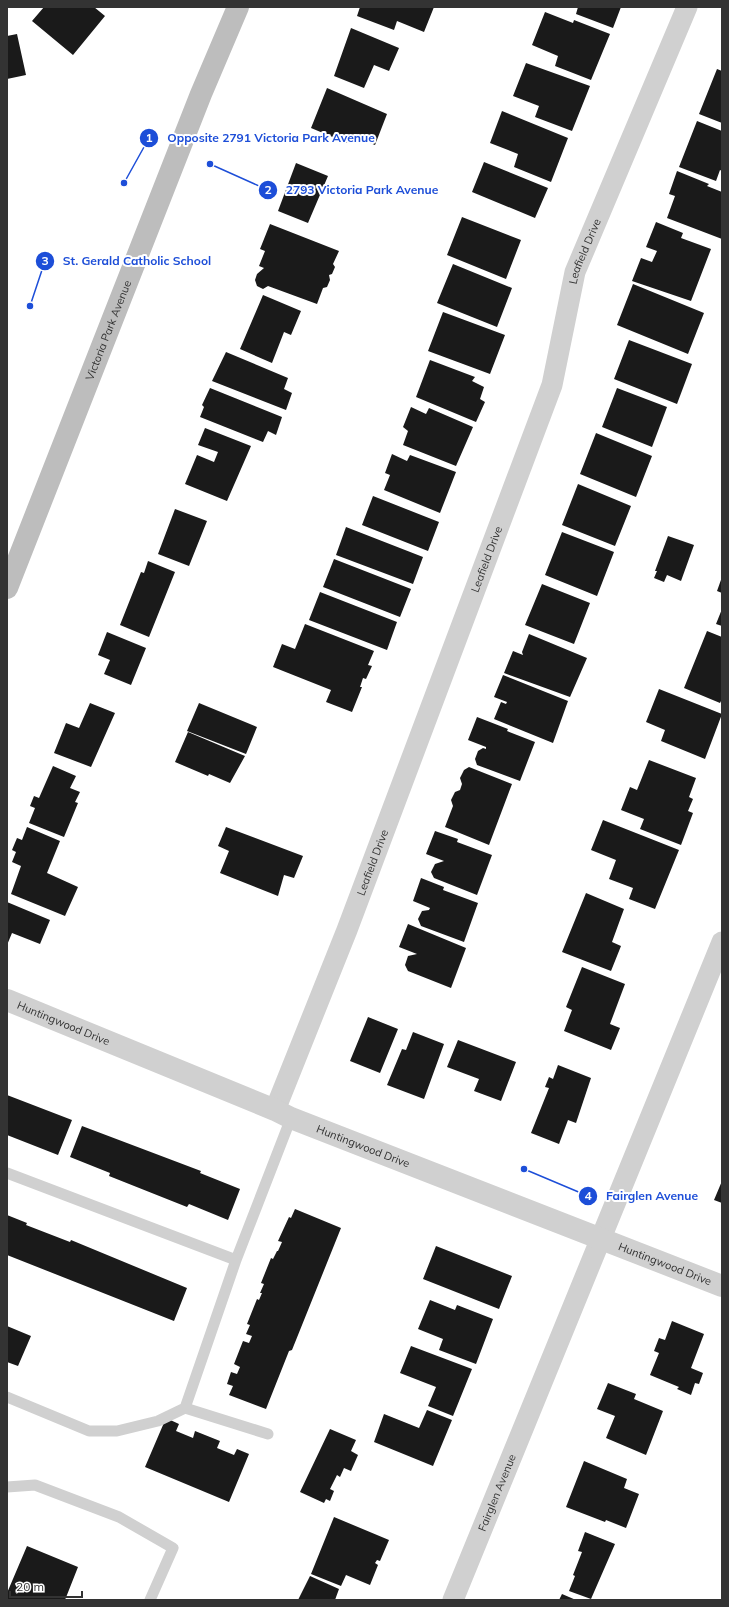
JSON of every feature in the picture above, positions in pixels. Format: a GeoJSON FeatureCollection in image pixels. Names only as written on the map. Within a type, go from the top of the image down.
{"type":"FeatureCollection","features":[{"type":"Feature","properties":{"kind":"main road","name":"Victoria Park Avenue"},"geometry":{"type":"LineString","coordinates":[[7,588],[201,94],[238,7]]}},
{"type":"Feature","properties":{"kind":"street","name":"Leafield Drive"},"geometry":{"type":"LineString","coordinates":[[283,1114],[347,930],[552,385],[575,272],[688,7]]}},
{"type":"Feature","properties":{"kind":"street","name":"Fairglen Avenue"},"geometry":{"type":"LineString","coordinates":[[453,1600],[722,942]]}},
{"type":"Feature","properties":{"kind":"street","name":"Huntingwood Drive"},"geometry":{"type":"LineString","coordinates":[[7,1000],[283,1114],[722,1286]]}},
{"type":"Feature","properties":{"kind":"lane"},"geometry":{"type":"LineString","coordinates":[[185,1408],[236,1260],[283,1114]]}},
{"type":"Feature","properties":{"kind":"lane"},"geometry":{"type":"LineString","coordinates":[[7,1173],[236,1260]]}},
{"type":"Feature","properties":{"kind":"lane"},"geometry":{"type":"LineString","coordinates":[[7,1397],[89,1431],[117,1431],[158,1421],[185,1408],[268,1434]]}},
{"type":"Feature","properties":{"kind":"lane"},"geometry":{"type":"LineString","coordinates":[[7,1487],[35,1484],[119,1517],[173,1548],[150,1600]]}},
{"type":"Feature","properties":{"kind":"building"},"geometry":{"type":"Polygon","coordinates":[[[44,7],[94,7],[105,16],[73,55],[32,21],[44,7]]]}},
{"type":"Feature","properties":{"kind":"building"},"geometry":{"type":"Polygon","coordinates":[[[360,7],[434,7],[424,32],[397,21],[394,30],[357,16],[360,7]]]}},
{"type":"Feature","properties":{"kind":"building"},"geometry":{"type":"Polygon","coordinates":[[[578,7],[621,7],[613,28],[576,14],[578,7]]]}},
{"type":"Feature","properties":{"kind":"building"},"geometry":{"type":"Polygon","coordinates":[[[545,12],[573,23],[574,20],[610,34],[591,80],[555,66],[558,56],[532,45],[545,12]]]}},
{"type":"Feature","properties":{"kind":"building"},"geometry":{"type":"Polygon","coordinates":[[[351,28],[399,48],[389,71],[374,65],[364,88],[334,76],[351,28]]]}},
{"type":"Feature","properties":{"kind":"building"},"geometry":{"type":"Polygon","coordinates":[[[17,34],[26,75],[7,79],[7,36],[17,34]]]}},
{"type":"Feature","properties":{"kind":"building"},"geometry":{"type":"Polygon","coordinates":[[[526,63],[590,86],[572,131],[535,117],[539,106],[513,96],[526,63]]]}},
{"type":"Feature","properties":{"kind":"building"},"geometry":{"type":"Polygon","coordinates":[[[717,69],[722,71],[722,123],[699,114],[717,69]]]}},
{"type":"Feature","properties":{"kind":"building"},"geometry":{"type":"Polygon","coordinates":[[[327,88],[387,114],[375,145],[350,135],[347,143],[311,128],[327,88]]]}},
{"type":"Feature","properties":{"kind":"building"},"geometry":{"type":"Polygon","coordinates":[[[502,111],[568,138],[551,182],[514,167],[518,154],[490,143],[502,111]]]}},
{"type":"Feature","properties":{"kind":"building"},"geometry":{"type":"Polygon","coordinates":[[[697,121],[722,131],[722,171],[720,170],[716,181],[679,167],[697,121]]]}},
{"type":"Feature","properties":{"kind":"building"},"geometry":{"type":"Polygon","coordinates":[[[484,162],[548,188],[535,218],[472,192],[484,162]]]}},
{"type":"Feature","properties":{"kind":"building"},"geometry":{"type":"Polygon","coordinates":[[[296,163],[328,176],[308,223],[278,211],[296,163]]]}},
{"type":"Feature","properties":{"kind":"building"},"geometry":{"type":"Polygon","coordinates":[[[677,171],[709,184],[707,186],[722,192],[722,239],[667,218],[675,196],[669,194],[677,171]]]}},
{"type":"Feature","properties":{"kind":"building"},"geometry":{"type":"Polygon","coordinates":[[[462,217],[521,240],[506,279],[447,255],[462,217]]]}},
{"type":"Feature","properties":{"kind":"building"},"geometry":{"type":"Polygon","coordinates":[[[656,222],[683,233],[681,238],[711,249],[691,301],[632,281],[641,258],[652,262],[657,251],[646,247],[656,222]]]}},
{"type":"Feature","properties":{"kind":"building"},"geometry":{"type":"Polygon","coordinates":[[[270,224],[339,251],[333,264],[335,267],[332,274],[329,275],[330,280],[327,287],[323,288],[317,304],[268,286],[263,289],[257,286],[255,280],[257,274],[264,268],[259,266],[265,251],[260,249],[270,224]]]}},
{"type":"Feature","properties":{"kind":"building"},"geometry":{"type":"Polygon","coordinates":[[[453,264],[512,288],[497,327],[437,303],[453,264]]]}},
{"type":"Feature","properties":{"kind":"building"},"geometry":{"type":"Polygon","coordinates":[[[633,284],[704,313],[688,354],[617,325],[633,284]]]}},
{"type":"Feature","properties":{"kind":"building"},"geometry":{"type":"Polygon","coordinates":[[[263,295],[301,311],[291,335],[284,332],[272,363],[240,349],[263,295]]]}},
{"type":"Feature","properties":{"kind":"building"},"geometry":{"type":"Polygon","coordinates":[[[443,312],[505,335],[490,374],[428,351],[443,312]]]}},
{"type":"Feature","properties":{"kind":"building"},"geometry":{"type":"Polygon","coordinates":[[[629,340],[692,364],[677,404],[614,379],[629,340]]]}},
{"type":"Feature","properties":{"kind":"building"},"geometry":{"type":"Polygon","coordinates":[[[226,352],[288,378],[284,389],[292,393],[286,410],[212,381],[226,352]]]}},
{"type":"Feature","properties":{"kind":"building"},"geometry":{"type":"Polygon","coordinates":[[[430,360],[475,377],[472,381],[484,387],[480,399],[485,402],[476,422],[416,397],[430,360]]]}},
{"type":"Feature","properties":{"kind":"building"},"geometry":{"type":"Polygon","coordinates":[[[210,388],[282,417],[276,435],[268,431],[263,442],[200,417],[204,407],[202,405],[210,388]]]}},
{"type":"Feature","properties":{"kind":"building"},"geometry":{"type":"Polygon","coordinates":[[[617,388],[667,407],[652,447],[602,427],[617,388]]]}},
{"type":"Feature","properties":{"kind":"building"},"geometry":{"type":"Polygon","coordinates":[[[411,407],[426,414],[429,408],[473,427],[456,466],[403,445],[408,431],[403,427],[411,407]]]}},
{"type":"Feature","properties":{"kind":"building"},"geometry":{"type":"Polygon","coordinates":[[[205,428],[251,446],[227,501],[185,484],[197,455],[214,462],[218,452],[198,445],[205,428]]]}},
{"type":"Feature","properties":{"kind":"building"},"geometry":{"type":"Polygon","coordinates":[[[596,433],[652,456],[636,497],[580,474],[596,433]]]}},
{"type":"Feature","properties":{"kind":"building"},"geometry":{"type":"Polygon","coordinates":[[[392,454],[407,461],[410,455],[456,472],[440,513],[384,490],[390,475],[385,473],[392,454]]]}},
{"type":"Feature","properties":{"kind":"building"},"geometry":{"type":"Polygon","coordinates":[[[578,484],[631,506],[615,546],[562,525],[578,484]]]}},
{"type":"Feature","properties":{"kind":"building"},"geometry":{"type":"Polygon","coordinates":[[[373,496],[439,522],[428,551],[362,525],[373,496]]]}},
{"type":"Feature","properties":{"kind":"building"},"geometry":{"type":"Polygon","coordinates":[[[175,509],[207,521],[189,566],[158,554],[175,509]]]}},
{"type":"Feature","properties":{"kind":"building"},"geometry":{"type":"Polygon","coordinates":[[[346,527],[423,557],[413,584],[336,555],[346,527]]]}},
{"type":"Feature","properties":{"kind":"building"},"geometry":{"type":"Polygon","coordinates":[[[562,532],[614,552],[597,596],[545,575],[562,532]]]}},
{"type":"Feature","properties":{"kind":"building"},"geometry":{"type":"Polygon","coordinates":[[[668,536],[694,545],[681,581],[667,575],[664,582],[654,578],[657,571],[655,571],[668,536]]]}},
{"type":"Feature","properties":{"kind":"building"},"geometry":{"type":"Polygon","coordinates":[[[334,559],[411,589],[400,617],[323,587],[334,559]]]}},
{"type":"Feature","properties":{"kind":"building"},"geometry":{"type":"Polygon","coordinates":[[[148,561],[175,572],[149,637],[120,625],[141,572],[144,573],[148,561]]]}},
{"type":"Feature","properties":{"kind":"building"},"geometry":{"type":"Polygon","coordinates":[[[722,577],[722,593],[717,591],[722,577]]]}},
{"type":"Feature","properties":{"kind":"building"},"geometry":{"type":"Polygon","coordinates":[[[542,584],[590,603],[574,644],[525,625],[542,584]]]}},
{"type":"Feature","properties":{"kind":"building"},"geometry":{"type":"Polygon","coordinates":[[[320,592],[397,622],[387,650],[309,620],[320,592]]]}},
{"type":"Feature","properties":{"kind":"building"},"geometry":{"type":"Polygon","coordinates":[[[722,609],[722,626],[716,624],[722,609]]]}},
{"type":"Feature","properties":{"kind":"building"},"geometry":{"type":"Polygon","coordinates":[[[305,624],[374,651],[368,665],[372,666],[366,679],[363,678],[360,687],[362,687],[352,712],[326,702],[331,690],[273,667],[282,644],[295,649],[305,624]]]}},
{"type":"Feature","properties":{"kind":"building"},"geometry":{"type":"Polygon","coordinates":[[[707,631],[722,637],[722,699],[720,703],[684,688],[707,631]]]}},
{"type":"Feature","properties":{"kind":"building"},"geometry":{"type":"Polygon","coordinates":[[[107,632],[146,648],[131,685],[104,674],[110,660],[98,655],[107,632]]]}},
{"type":"Feature","properties":{"kind":"building"},"geometry":{"type":"Polygon","coordinates":[[[529,634],[587,658],[570,697],[504,673],[513,651],[523,655],[522,652],[529,634]]]}},
{"type":"Feature","properties":{"kind":"building"},"geometry":{"type":"Polygon","coordinates":[[[503,675],[568,701],[553,743],[494,719],[501,702],[506,704],[507,702],[494,697],[503,675]]]}},
{"type":"Feature","properties":{"kind":"building"},"geometry":{"type":"Polygon","coordinates":[[[659,689],[722,714],[705,759],[661,741],[665,730],[646,722],[659,689]]]}},
{"type":"Feature","properties":{"kind":"building"},"geometry":{"type":"Polygon","coordinates":[[[90,703],[115,713],[91,767],[54,753],[66,723],[79,728],[90,703]]]}},
{"type":"Feature","properties":{"kind":"building"},"geometry":{"type":"Polygon","coordinates":[[[199,703],[257,727],[246,754],[187,731],[199,703]]]}},
{"type":"Feature","properties":{"kind":"building"},"geometry":{"type":"Polygon","coordinates":[[[477,717],[508,729],[507,731],[535,742],[520,781],[477,765],[475,759],[478,751],[483,748],[486,749],[486,747],[468,740],[477,717]]]}},
{"type":"Feature","properties":{"kind":"building"},"geometry":{"type":"Polygon","coordinates":[[[188,732],[245,756],[230,783],[209,774],[208,776],[175,762],[188,732]]]}},
{"type":"Feature","properties":{"kind":"building"},"geometry":{"type":"Polygon","coordinates":[[[649,760],[696,778],[689,797],[693,799],[688,811],[693,813],[681,845],[640,829],[644,819],[621,810],[630,787],[637,790],[649,760]]]}},
{"type":"Feature","properties":{"kind":"building"},"geometry":{"type":"Polygon","coordinates":[[[53,766],[76,776],[70,788],[80,792],[75,802],[78,803],[64,837],[29,823],[35,808],[30,806],[34,796],[39,798],[53,766]]]}},
{"type":"Feature","properties":{"kind":"building"},"geometry":{"type":"Polygon","coordinates":[[[469,767],[512,784],[489,845],[445,827],[453,806],[451,800],[455,792],[460,790],[462,784],[460,778],[464,770],[469,767]]]}},
{"type":"Feature","properties":{"kind":"building"},"geometry":{"type":"Polygon","coordinates":[[[603,820],[679,850],[655,909],[629,899],[633,888],[609,879],[616,860],[591,850],[603,820]]]}},
{"type":"Feature","properties":{"kind":"building"},"geometry":{"type":"Polygon","coordinates":[[[27,827],[60,841],[47,873],[78,887],[65,916],[11,894],[21,866],[12,862],[16,852],[12,850],[17,838],[22,840],[27,827]]]}},
{"type":"Feature","properties":{"kind":"building"},"geometry":{"type":"Polygon","coordinates":[[[226,827],[303,856],[294,878],[284,875],[278,896],[220,873],[229,851],[218,846],[226,827]]]}},
{"type":"Feature","properties":{"kind":"building"},"geometry":{"type":"Polygon","coordinates":[[[435,831],[458,839],[457,842],[492,855],[477,895],[434,878],[431,872],[435,864],[444,861],[426,854],[435,831]]]}},
{"type":"Feature","properties":{"kind":"building"},"geometry":{"type":"Polygon","coordinates":[[[421,878],[444,887],[443,890],[478,903],[464,942],[421,926],[418,919],[422,911],[429,910],[430,908],[413,901],[421,878]]]}},
{"type":"Feature","properties":{"kind":"building"},"geometry":{"type":"Polygon","coordinates":[[[586,893],[624,909],[612,942],[621,946],[611,971],[562,952],[586,893]]]}},
{"type":"Feature","properties":{"kind":"building"},"geometry":{"type":"Polygon","coordinates":[[[7,902],[50,920],[40,944],[12,933],[7,945],[7,902]]]}},
{"type":"Feature","properties":{"kind":"building"},"geometry":{"type":"Polygon","coordinates":[[[408,924],[466,948],[451,988],[408,971],[405,965],[408,956],[417,954],[399,947],[408,924]]]}},
{"type":"Feature","properties":{"kind":"building"},"geometry":{"type":"Polygon","coordinates":[[[582,967],[625,984],[610,1024],[620,1028],[611,1050],[564,1031],[572,1010],[566,1007],[582,967]]]}},
{"type":"Feature","properties":{"kind":"building"},"geometry":{"type":"Polygon","coordinates":[[[368,1017],[398,1029],[380,1073],[350,1061],[368,1017]]]}},
{"type":"Feature","properties":{"kind":"building"},"geometry":{"type":"Polygon","coordinates":[[[413,1032],[444,1044],[424,1099],[387,1085],[402,1049],[406,1050],[413,1032]]]}},
{"type":"Feature","properties":{"kind":"building"},"geometry":{"type":"Polygon","coordinates":[[[458,1040],[516,1062],[501,1101],[474,1091],[479,1079],[447,1067],[458,1040]]]}},
{"type":"Feature","properties":{"kind":"building"},"geometry":{"type":"Polygon","coordinates":[[[558,1065],[591,1078],[576,1123],[568,1120],[559,1144],[531,1133],[549,1088],[545,1087],[549,1077],[553,1079],[558,1065]]]}},
{"type":"Feature","properties":{"kind":"building"},"geometry":{"type":"Polygon","coordinates":[[[7,1095],[72,1120],[58,1155],[7,1135],[7,1095]]]}},
{"type":"Feature","properties":{"kind":"building"},"geometry":{"type":"Polygon","coordinates":[[[82,1126],[201,1171],[200,1173],[240,1189],[228,1220],[189,1204],[187,1207],[109,1176],[110,1173],[70,1157],[82,1126]]]}},
{"type":"Feature","properties":{"kind":"building"},"geometry":{"type":"Polygon","coordinates":[[[722,1181],[722,1203],[714,1200],[722,1181]]]}},
{"type":"Feature","properties":{"kind":"building"},"geometry":{"type":"Polygon","coordinates":[[[295,1209],[341,1228],[292,1350],[289,1351],[266,1409],[229,1395],[233,1386],[227,1384],[231,1372],[237,1374],[240,1367],[234,1364],[243,1341],[249,1343],[252,1336],[246,1334],[250,1325],[247,1324],[257,1299],[259,1300],[262,1293],[260,1293],[264,1284],[261,1283],[271,1258],[273,1259],[282,1242],[278,1241],[289,1217],[291,1218],[295,1209]]]}},
{"type":"Feature","properties":{"kind":"building"},"geometry":{"type":"Polygon","coordinates":[[[7,1215],[27,1223],[26,1225],[70,1242],[71,1240],[187,1288],[174,1321],[7,1255],[7,1215]]]}},
{"type":"Feature","properties":{"kind":"building"},"geometry":{"type":"Polygon","coordinates":[[[436,1246],[512,1276],[499,1309],[423,1279],[436,1246]]]}},
{"type":"Feature","properties":{"kind":"building"},"geometry":{"type":"Polygon","coordinates":[[[430,1300],[455,1310],[457,1305],[493,1319],[476,1364],[439,1350],[443,1339],[418,1329],[430,1300]]]}},
{"type":"Feature","properties":{"kind":"building"},"geometry":{"type":"Polygon","coordinates":[[[672,1321],[704,1334],[691,1368],[703,1373],[699,1384],[695,1383],[691,1395],[677,1389],[679,1387],[650,1375],[659,1353],[654,1351],[659,1338],[665,1340],[672,1321]]]}},
{"type":"Feature","properties":{"kind":"building"},"geometry":{"type":"Polygon","coordinates":[[[7,1326],[31,1336],[18,1366],[7,1362],[7,1326]]]}},
{"type":"Feature","properties":{"kind":"building"},"geometry":{"type":"Polygon","coordinates":[[[411,1346],[472,1369],[453,1416],[428,1406],[436,1387],[400,1373],[411,1346]]]}},
{"type":"Feature","properties":{"kind":"building"},"geometry":{"type":"Polygon","coordinates":[[[608,1383],[636,1394],[634,1399],[663,1411],[646,1455],[606,1438],[615,1416],[597,1409],[608,1383]]]}},
{"type":"Feature","properties":{"kind":"building"},"geometry":{"type":"Polygon","coordinates":[[[427,1410],[452,1420],[433,1466],[374,1442],[384,1414],[419,1428],[427,1410]]]}},
{"type":"Feature","properties":{"kind":"building"},"geometry":{"type":"Polygon","coordinates":[[[166,1418],[179,1424],[176,1431],[193,1438],[195,1431],[220,1441],[217,1448],[234,1455],[237,1449],[249,1454],[229,1502],[145,1467],[166,1418]]]}},
{"type":"Feature","properties":{"kind":"building"},"geometry":{"type":"Polygon","coordinates":[[[330,1429],[356,1440],[351,1451],[358,1455],[351,1471],[344,1468],[340,1477],[337,1475],[330,1489],[334,1491],[330,1501],[326,1499],[324,1503],[300,1492],[330,1429]]]}},
{"type":"Feature","properties":{"kind":"building"},"geometry":{"type":"Polygon","coordinates":[[[584,1461],[627,1479],[624,1488],[639,1494],[626,1528],[606,1520],[605,1522],[566,1507],[584,1461]]]}},
{"type":"Feature","properties":{"kind":"building"},"geometry":{"type":"Polygon","coordinates":[[[334,1517],[389,1540],[380,1561],[377,1560],[375,1563],[378,1565],[370,1585],[346,1575],[341,1586],[311,1574],[334,1517]]]}},
{"type":"Feature","properties":{"kind":"building"},"geometry":{"type":"Polygon","coordinates":[[[585,1532],[615,1544],[591,1599],[569,1591],[575,1576],[573,1575],[582,1552],[578,1551],[585,1532]]]}},
{"type":"Feature","properties":{"kind":"building"},"geometry":{"type":"Polygon","coordinates":[[[27,1546],[78,1567],[65,1600],[7,1600],[7,1593],[27,1546]]]}},
{"type":"Feature","properties":{"kind":"building"},"geometry":{"type":"Polygon","coordinates":[[[310,1576],[339,1589],[335,1600],[298,1600],[310,1576]]]}},
{"type":"Feature","properties":{"kind":"building"},"geometry":{"type":"Polygon","coordinates":[[[562,1594],[576,1600],[559,1600],[562,1594]]]}},
{"type":"Feature","properties":{"kind":"place","name":"2793 Victoria Park Avenue"},"geometry":{"type":"Point","coordinates":[210,164]}},
{"type":"Feature","properties":{"kind":"place","name":"Opposite 2791 Victoria Park Avenue"},"geometry":{"type":"Point","coordinates":[124,183]}},
{"type":"Feature","properties":{"kind":"place","name":"St. Gerald Catholic School"},"geometry":{"type":"Point","coordinates":[30,306]}},
{"type":"Feature","properties":{"kind":"place","name":"Fairglen Avenue"},"geometry":{"type":"Point","coordinates":[524,1169]}}]}
